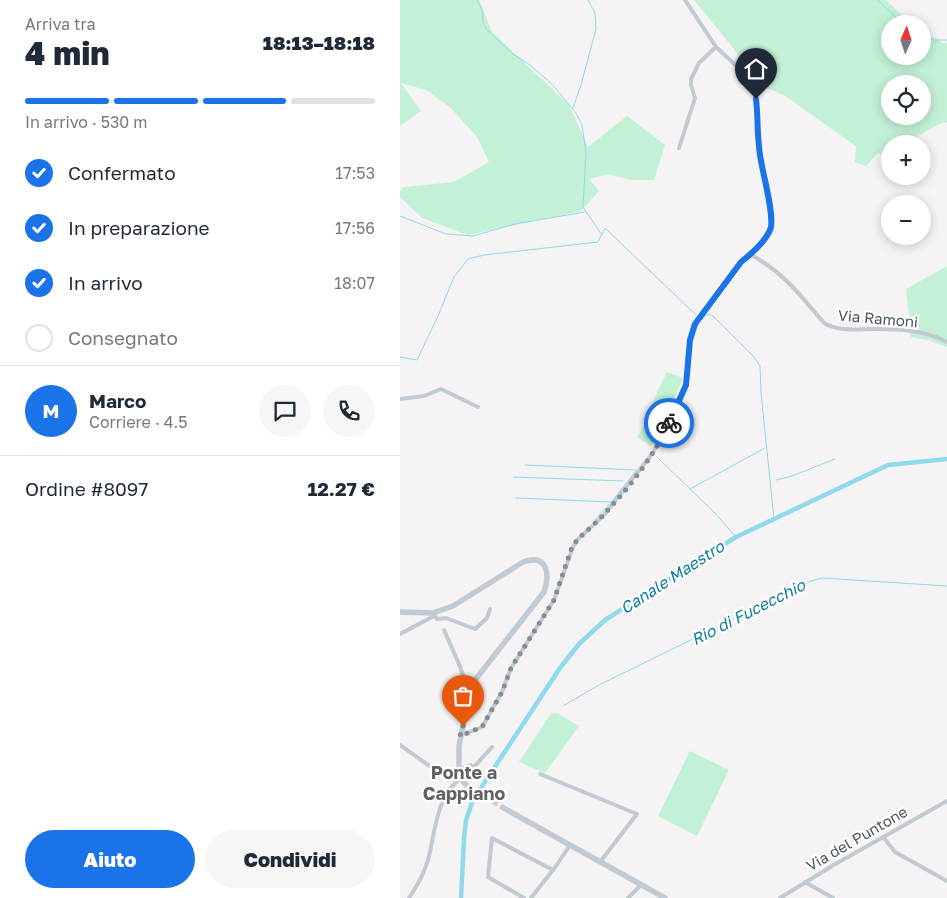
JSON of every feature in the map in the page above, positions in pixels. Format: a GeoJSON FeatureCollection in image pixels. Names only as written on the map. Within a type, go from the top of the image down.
{"type":"FeatureCollection","features":[{"type":"Feature","properties":{"kind":"street"},"geometry":{"type":"LineString","coordinates":[[460,736],[482,727],[502,692],[511,668],[554,600],[572,547],[604,515],[652,454],[664,434],[684,390],[688,375],[690,340],[695,324],[741,262],[749,256],[769,233],[771,226],[770,209],[759,147],[756,99],[752,87],[741,70],[716,47],[685,0]]}},
{"type":"Feature","properties":{"kind":"street"},"geometry":{"type":"LineString","coordinates":[[680,148],[695,98],[690,85],[691,78],[699,63],[716,47]]}},
{"type":"Feature","properties":{"kind":"street","name":"Via Ramoni"},"geometry":{"type":"LineString","coordinates":[[749,256],[753,256],[772,267],[795,289],[824,323],[830,327],[901,330],[916,332],[947,342]]}},
{"type":"Feature","properties":{"kind":"street"},"geometry":{"type":"LineString","coordinates":[[400,399],[424,396],[441,389],[478,407]]}},
{"type":"Feature","properties":{"kind":"street"},"geometry":{"type":"LineString","coordinates":[[400,634],[453,606],[523,562],[535,560],[541,562],[546,568],[548,576],[544,592],[468,689]]}},
{"type":"Feature","properties":{"kind":"street"},"geometry":{"type":"LineString","coordinates":[[400,612],[446,618],[475,628],[487,618],[490,609]]}},
{"type":"Feature","properties":{"kind":"street"},"geometry":{"type":"LineString","coordinates":[[409,898],[424,873],[445,798],[458,781],[460,736],[468,689],[444,630]]}},
{"type":"Feature","properties":{"kind":"street"},"geometry":{"type":"LineString","coordinates":[[400,745],[439,771],[486,797]]}},
{"type":"Feature","properties":{"kind":"street"},"geometry":{"type":"LineString","coordinates":[[459,770],[470,765],[474,767],[492,747]]}},
{"type":"Feature","properties":{"kind":"street"},"geometry":{"type":"LineString","coordinates":[[540,774],[637,814],[600,862]]}},
{"type":"Feature","properties":{"kind":"street","name":"Via del Puntone"},"geometry":{"type":"LineString","coordinates":[[780,898],[832,866],[947,802]]}},
{"type":"Feature","properties":{"kind":"street"},"geometry":{"type":"LineString","coordinates":[[507,810],[665,898]]}},
{"type":"Feature","properties":{"kind":"street"},"geometry":{"type":"LineString","coordinates":[[524,898],[488,877],[492,838],[553,870]]}},
{"type":"Feature","properties":{"kind":"street"},"geometry":{"type":"LineString","coordinates":[[884,838],[895,852],[947,881]]}},
{"type":"Feature","properties":{"kind":"street"},"geometry":{"type":"LineString","coordinates":[[531,898],[570,845]]}},
{"type":"Feature","properties":{"kind":"street"},"geometry":{"type":"LineString","coordinates":[[805,882],[833,898]]}},
{"type":"Feature","properties":{"kind":"street"},"geometry":{"type":"LineString","coordinates":[[628,898],[642,885]]}},
{"type":"Feature","properties":{"kind":"green space"},"geometry":{"type":"Polygon","coordinates":[[[400,0],[479,0],[492,32],[569,105],[588,147],[627,116],[665,145],[654,180],[631,180],[608,174],[589,179],[599,191],[581,211],[468,235],[422,218],[400,197],[400,191],[404,187],[454,182],[489,162],[477,137],[450,107],[426,90],[401,83],[421,111],[400,126],[400,0]]]}},
{"type":"Feature","properties":{"kind":"green space"},"geometry":{"type":"Polygon","coordinates":[[[694,0],[886,0],[902,15],[881,15],[881,65],[931,65],[931,36],[943,43],[947,43],[947,123],[944,122],[919,135],[881,135],[881,154],[878,153],[866,166],[855,162],[856,146],[785,96],[765,87],[694,0]]]}},
{"type":"Feature","properties":{"kind":"green space"},"geometry":{"type":"Polygon","coordinates":[[[947,266],[947,347],[928,340],[911,337],[906,289],[947,266]]]}},
{"type":"Feature","properties":{"kind":"green space"},"geometry":{"type":"Polygon","coordinates":[[[667,372],[683,378],[651,446],[637,437],[646,422],[654,399],[667,372]]]}},
{"type":"Feature","properties":{"kind":"green space"},"geometry":{"type":"Polygon","coordinates":[[[555,712],[579,726],[545,773],[519,762],[550,715],[555,712]]]}},
{"type":"Feature","properties":{"kind":"green space"},"geometry":{"type":"Polygon","coordinates":[[[690,751],[729,770],[697,836],[658,816],[690,751]]]}},
{"type":"Feature","properties":{"kind":"waterway"},"geometry":{"type":"LineString","coordinates":[[477,0],[482,9],[483,22],[486,29],[513,54],[530,65],[552,84],[576,113],[582,125],[586,152],[583,207],[601,234]]}},
{"type":"Feature","properties":{"kind":"waterway"},"geometry":{"type":"LineString","coordinates":[[573,108],[596,29],[595,13],[588,0]]}},
{"type":"Feature","properties":{"kind":"waterway"},"geometry":{"type":"LineString","coordinates":[[878,0],[894,15]]}},
{"type":"Feature","properties":{"kind":"waterway"},"geometry":{"type":"LineString","coordinates":[[931,39],[947,40]]}},
{"type":"Feature","properties":{"kind":"waterway"},"geometry":{"type":"LineString","coordinates":[[400,216],[446,234],[473,236],[515,224],[585,212]]}},
{"type":"Feature","properties":{"kind":"waterway"},"geometry":{"type":"LineString","coordinates":[[400,357],[417,360],[454,277],[468,259],[484,255],[598,242],[605,228],[696,315]]}},
{"type":"Feature","properties":{"kind":"waterway"},"geometry":{"type":"LineString","coordinates":[[701,320],[708,314],[713,316],[754,357],[760,366],[774,519]]}},
{"type":"Feature","properties":{"kind":"waterway"},"geometry":{"type":"LineString","coordinates":[[690,489],[765,448]]}},
{"type":"Feature","properties":{"kind":"waterway"},"geometry":{"type":"LineString","coordinates":[[657,457],[714,512],[736,537]]}},
{"type":"Feature","properties":{"kind":"waterway"},"geometry":{"type":"LineString","coordinates":[[776,480],[792,476],[835,459]]}},
{"type":"Feature","properties":{"kind":"waterway","name":"Canale Maestro"},"geometry":{"type":"LineString","coordinates":[[461,898],[466,820],[473,800],[560,668],[579,644],[605,620],[736,537],[888,465],[947,459]]}},
{"type":"Feature","properties":{"kind":"waterway"},"geometry":{"type":"LineString","coordinates":[[525,465],[636,470]]}},
{"type":"Feature","properties":{"kind":"waterway"},"geometry":{"type":"LineString","coordinates":[[595,520],[636,471]]}},
{"type":"Feature","properties":{"kind":"waterway"},"geometry":{"type":"LineString","coordinates":[[514,477],[623,481]]}},
{"type":"Feature","properties":{"kind":"waterway"},"geometry":{"type":"LineString","coordinates":[[516,498],[611,502]]}},
{"type":"Feature","properties":{"kind":"waterway","name":"Rio di Fucecchio"},"geometry":{"type":"LineString","coordinates":[[563,706],[599,685],[811,581],[822,578],[947,586]]}},
{"type":"Feature","properties":{"kind":"tunnel"},"geometry":{"type":"LineString","coordinates":[[486,797],[507,810]]}},
{"type":"Feature","properties":{"kind":"way so far"},"geometry":{"type":"LineString","coordinates":[[463,726],[460,736],[482,727],[502,692],[511,668],[554,600],[572,547],[618,498],[652,454],[669,423]]}},
{"type":"Feature","properties":{"kind":"district","name":"Ponte a Cappiano"},"geometry":{"type":"Point","coordinates":[464,783]}},
{"type":"Feature","properties":{"kind":"route"},"geometry":{"type":"LineString","coordinates":[[669,423],[686,385],[690,340],[695,324],[741,262],[749,256],[769,233],[771,226],[770,209],[759,147],[756,99]]}}]}
